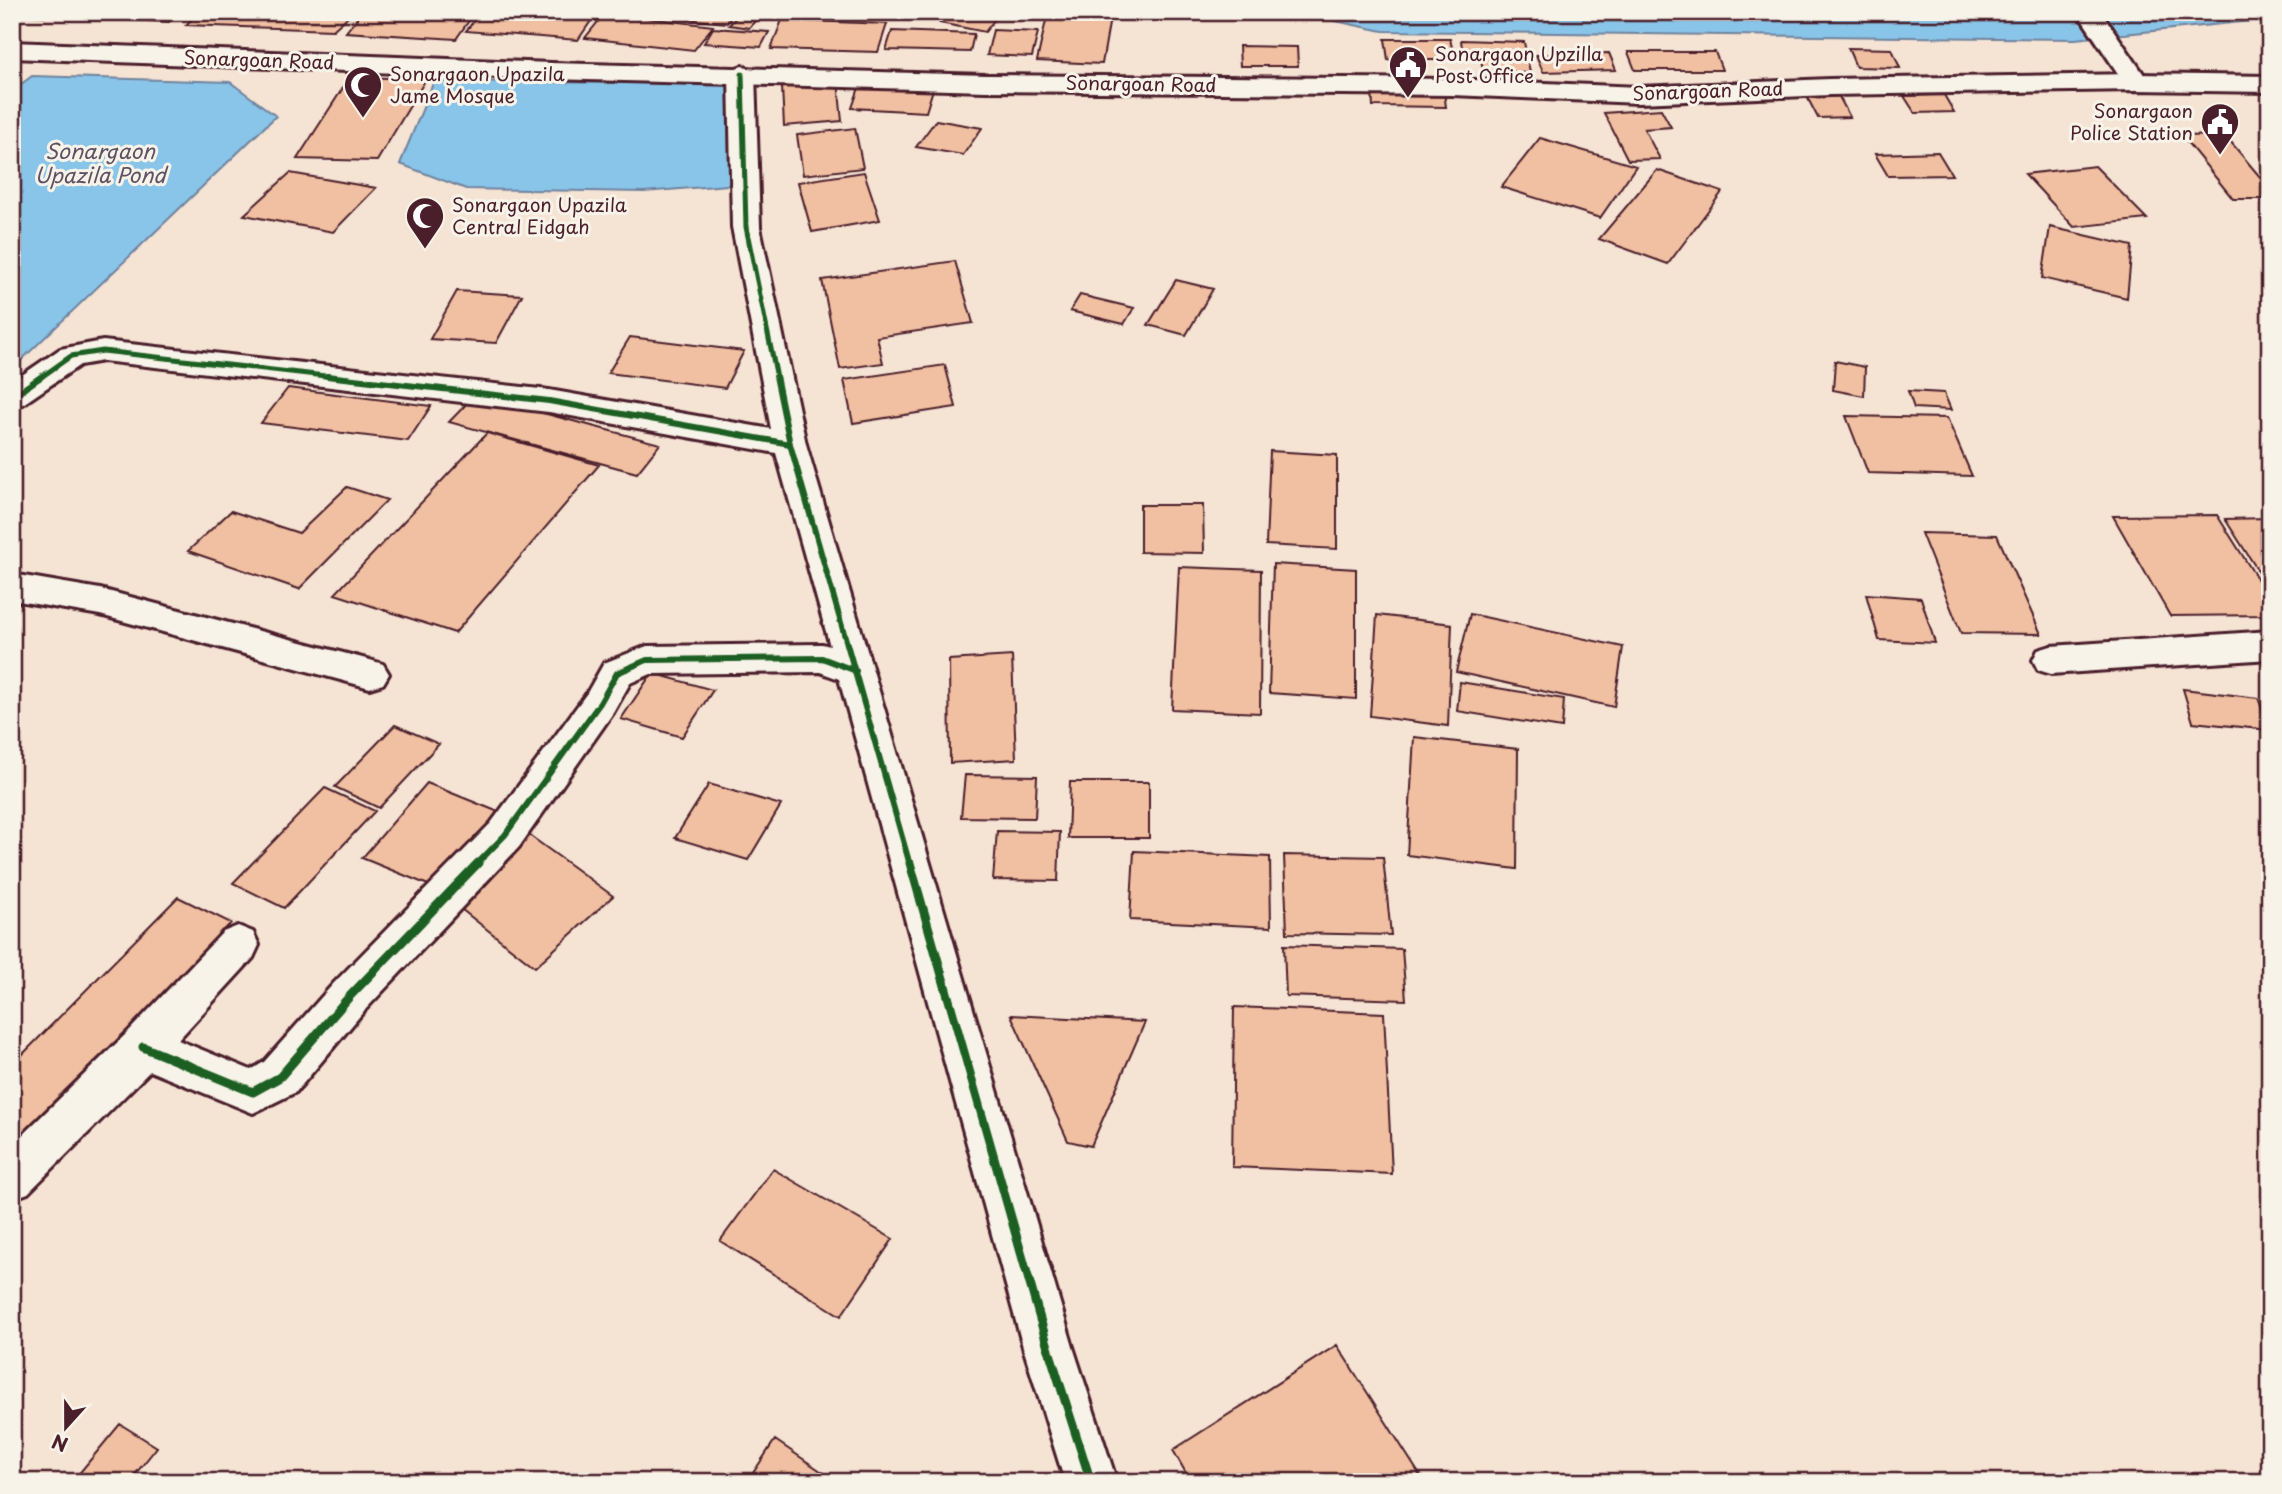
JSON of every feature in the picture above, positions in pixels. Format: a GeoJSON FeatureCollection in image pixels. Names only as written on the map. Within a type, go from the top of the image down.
{"type":"FeatureCollection","features":[{"type":"Feature","properties":{"kind":"street"},"geometry":{"type":"LineString","coordinates":[[2089,12],[2129,72]]}},
{"type":"Feature","properties":{"kind":"street","name":"Sonargoan Road"},"geometry":{"type":"LineString","coordinates":[[12,50],[551,71],[742,74],[986,83],[1452,87],[1639,95],[2129,72],[2270,84]]}},
{"type":"Feature","properties":{"kind":"street"},"geometry":{"type":"LineString","coordinates":[[742,74],[746,227],[790,444],[1048,1347],[1091,1482]]}},
{"type":"Feature","properties":{"kind":"street"},"geometry":{"type":"LineString","coordinates":[[12,397],[71,356],[103,351],[549,401],[790,444]]}},
{"type":"Feature","properties":{"kind":"street"},"geometry":{"type":"LineString","coordinates":[[12,587],[100,602],[369,674]]}},
{"type":"Feature","properties":{"kind":"street"},"geometry":{"type":"LineString","coordinates":[[2051,660],[2270,645]]}},
{"type":"Feature","properties":{"kind":"street"},"geometry":{"type":"LineString","coordinates":[[143,1047],[253,1092],[279,1077],[349,997],[505,835],[600,703],[617,673],[647,660],[822,658],[856,671]]}},
{"type":"Feature","properties":{"kind":"street"},"geometry":{"type":"LineString","coordinates":[[12,1177],[143,1047],[238,945]]}},
{"type":"Feature","properties":{"kind":"water"},"geometry":{"type":"Polygon","coordinates":[[[1292,12],[2270,12],[2270,19],[2075,39],[1383,31],[1292,12]]]}},
{"type":"Feature","properties":{"kind":"water","name":"Sonargaon Upazila Pond"},"geometry":{"type":"Polygon","coordinates":[[[32,76],[230,82],[276,116],[12,369],[12,91],[32,76]]]}},
{"type":"Feature","properties":{"kind":"water"},"geometry":{"type":"Polygon","coordinates":[[[434,81],[740,84],[739,184],[644,192],[466,189],[400,164],[434,81]]]}},
{"type":"Feature","properties":{"kind":"building"},"geometry":{"type":"Polygon","coordinates":[[[34,12],[103,12],[98,18],[31,15],[34,12]]]}},
{"type":"Feature","properties":{"kind":"building"},"geometry":{"type":"Polygon","coordinates":[[[110,12],[178,12],[169,22],[104,19],[110,12]]]}},
{"type":"Feature","properties":{"kind":"building"},"geometry":{"type":"Polygon","coordinates":[[[198,12],[353,12],[333,30],[186,25],[198,12]]]}},
{"type":"Feature","properties":{"kind":"building"},"geometry":{"type":"Polygon","coordinates":[[[362,12],[475,12],[456,39],[346,32],[362,12]]]}},
{"type":"Feature","properties":{"kind":"building"},"geometry":{"type":"Polygon","coordinates":[[[481,12],[597,12],[578,40],[466,31],[481,12]]]}},
{"type":"Feature","properties":{"kind":"building"},"geometry":{"type":"Polygon","coordinates":[[[655,12],[735,12],[727,23],[652,16],[655,12]]]}},
{"type":"Feature","properties":{"kind":"building"},"geometry":{"type":"Polygon","coordinates":[[[741,12],[763,12],[749,28],[729,25],[741,12]]]}},
{"type":"Feature","properties":{"kind":"building"},"geometry":{"type":"Polygon","coordinates":[[[820,12],[873,12],[872,17],[819,16],[820,12]]]}},
{"type":"Feature","properties":{"kind":"building"},"geometry":{"type":"Polygon","coordinates":[[[949,12],[1000,12],[985,32],[940,23],[949,12]]]}},
{"type":"Feature","properties":{"kind":"building"},"geometry":{"type":"Polygon","coordinates":[[[605,13],[713,26],[694,50],[585,38],[605,13]]]}},
{"type":"Feature","properties":{"kind":"building"},"geometry":{"type":"Polygon","coordinates":[[[1047,16],[1110,18],[1102,64],[1037,61],[1047,16]]]}},
{"type":"Feature","properties":{"kind":"building"},"geometry":{"type":"Polygon","coordinates":[[[782,20],[887,24],[878,52],[771,49],[782,20]]]}},
{"type":"Feature","properties":{"kind":"building"},"geometry":{"type":"Polygon","coordinates":[[[713,28],[769,32],[761,47],[704,43],[713,28]]]}},
{"type":"Feature","properties":{"kind":"building"},"geometry":{"type":"Polygon","coordinates":[[[993,30],[1038,32],[1032,57],[987,55],[993,30]]]}},
{"type":"Feature","properties":{"kind":"building"},"geometry":{"type":"Polygon","coordinates":[[[892,31],[974,34],[970,52],[886,50],[892,31]]]}},
{"type":"Feature","properties":{"kind":"building"},"geometry":{"type":"Polygon","coordinates":[[[1385,39],[1450,39],[1455,60],[1388,60],[1385,39]]]}},
{"type":"Feature","properties":{"kind":"building"},"geometry":{"type":"Polygon","coordinates":[[[1461,40],[1524,42],[1530,73],[1483,72],[1481,58],[1463,57],[1461,40]]]}},
{"type":"Feature","properties":{"kind":"building"},"geometry":{"type":"Polygon","coordinates":[[[1239,46],[1297,47],[1298,66],[1240,66],[1239,46]]]}},
{"type":"Feature","properties":{"kind":"building"},"geometry":{"type":"Polygon","coordinates":[[[1848,48],[1892,49],[1900,68],[1856,67],[1848,48]]]}},
{"type":"Feature","properties":{"kind":"building"},"geometry":{"type":"Polygon","coordinates":[[[1628,52],[1715,52],[1722,70],[1635,70],[1628,52]]]}},
{"type":"Feature","properties":{"kind":"building"},"geometry":{"type":"Polygon","coordinates":[[[1609,53],[1616,70],[1543,72],[1536,55],[1609,53]]]}},
{"type":"Feature","properties":{"kind":"building","name":"Sonargaon Upazila Jame Mosque"},"geometry":{"type":"Polygon","coordinates":[[[350,77],[426,79],[377,161],[297,159],[350,77]]]}},
{"type":"Feature","properties":{"kind":"building"},"geometry":{"type":"Polygon","coordinates":[[[838,82],[842,121],[784,126],[782,87],[838,82]]]}},
{"type":"Feature","properties":{"kind":"building"},"geometry":{"type":"Polygon","coordinates":[[[861,82],[934,86],[926,112],[852,108],[861,82]]]}},
{"type":"Feature","properties":{"kind":"building","name":"Sonargaon Upzilla Post Office"},"geometry":{"type":"Polygon","coordinates":[[[1372,91],[1444,92],[1446,107],[1373,106],[1372,91]]]}},
{"type":"Feature","properties":{"kind":"building"},"geometry":{"type":"Polygon","coordinates":[[[1804,91],[1836,91],[1850,117],[1818,118],[1804,91]]]}},
{"type":"Feature","properties":{"kind":"building"},"geometry":{"type":"Polygon","coordinates":[[[1944,95],[1954,112],[1915,113],[1904,96],[1944,95]]]}},
{"type":"Feature","properties":{"kind":"building"},"geometry":{"type":"Polygon","coordinates":[[[1661,109],[1671,127],[1644,129],[1660,159],[1628,160],[1604,113],[1661,109]]]}},
{"type":"Feature","properties":{"kind":"building"},"geometry":{"type":"Polygon","coordinates":[[[936,120],[982,128],[963,155],[916,147],[936,120]]]}},
{"type":"Feature","properties":{"kind":"building"},"geometry":{"type":"Polygon","coordinates":[[[855,128],[863,168],[803,175],[797,135],[855,128]]]}},
{"type":"Feature","properties":{"kind":"building","name":"Sonargaon Police Station"},"geometry":{"type":"Polygon","coordinates":[[[2225,135],[2260,177],[2270,177],[2270,199],[2233,199],[2182,136],[2225,135]]]}},
{"type":"Feature","properties":{"kind":"building"},"geometry":{"type":"Polygon","coordinates":[[[1540,138],[1636,166],[1600,218],[1501,187],[1540,138]]]}},
{"type":"Feature","properties":{"kind":"building"},"geometry":{"type":"Polygon","coordinates":[[[1938,152],[1952,175],[1888,176],[1875,154],[1938,152]]]}},
{"type":"Feature","properties":{"kind":"building"},"geometry":{"type":"Polygon","coordinates":[[[2095,166],[2147,219],[2074,227],[2025,174],[2095,166]]]}},
{"type":"Feature","properties":{"kind":"building"},"geometry":{"type":"Polygon","coordinates":[[[1657,170],[1722,192],[1668,264],[1599,239],[1657,170]]]}},
{"type":"Feature","properties":{"kind":"building"},"geometry":{"type":"Polygon","coordinates":[[[864,172],[880,220],[812,232],[798,182],[864,172]]]}},
{"type":"Feature","properties":{"kind":"building"},"geometry":{"type":"Polygon","coordinates":[[[290,173],[376,188],[333,232],[244,215],[290,173]]]}},
{"type":"Feature","properties":{"kind":"building"},"geometry":{"type":"Polygon","coordinates":[[[2050,227],[2132,246],[2127,298],[2042,278],[2050,227]]]}},
{"type":"Feature","properties":{"kind":"building"},"geometry":{"type":"Polygon","coordinates":[[[955,261],[973,323],[877,337],[883,363],[840,369],[822,280],[955,261]]]}},
{"type":"Feature","properties":{"kind":"building"},"geometry":{"type":"Polygon","coordinates":[[[1176,280],[1213,289],[1186,335],[1148,325],[1176,280]]]}},
{"type":"Feature","properties":{"kind":"building"},"geometry":{"type":"Polygon","coordinates":[[[457,291],[522,295],[496,343],[430,339],[457,291]]]}},
{"type":"Feature","properties":{"kind":"building"},"geometry":{"type":"Polygon","coordinates":[[[1080,295],[1134,308],[1124,324],[1070,311],[1080,295]]]}},
{"type":"Feature","properties":{"kind":"building"},"geometry":{"type":"Polygon","coordinates":[[[630,337],[744,351],[725,388],[608,373],[630,337]]]}},
{"type":"Feature","properties":{"kind":"building"},"geometry":{"type":"Polygon","coordinates":[[[1835,361],[1865,367],[1864,396],[1833,390],[1835,361]]]}},
{"type":"Feature","properties":{"kind":"building"},"geometry":{"type":"Polygon","coordinates":[[[945,365],[956,407],[853,423],[844,380],[945,365]]]}},
{"type":"Feature","properties":{"kind":"building"},"geometry":{"type":"Polygon","coordinates":[[[288,388],[431,406],[408,441],[261,423],[288,388]]]}},
{"type":"Feature","properties":{"kind":"building"},"geometry":{"type":"Polygon","coordinates":[[[1908,391],[1944,393],[1951,410],[1914,408],[1908,391]]]}},
{"type":"Feature","properties":{"kind":"building"},"geometry":{"type":"Polygon","coordinates":[[[475,395],[660,444],[637,473],[449,422],[475,395]]]}},
{"type":"Feature","properties":{"kind":"building"},"geometry":{"type":"Polygon","coordinates":[[[1846,416],[1947,418],[1972,476],[1868,473],[1846,416]]]}},
{"type":"Feature","properties":{"kind":"building"},"geometry":{"type":"Polygon","coordinates":[[[487,433],[599,465],[455,633],[335,594],[487,433]]]}},
{"type":"Feature","properties":{"kind":"building"},"geometry":{"type":"Polygon","coordinates":[[[1270,451],[1337,455],[1337,549],[1266,545],[1270,451]]]}},
{"type":"Feature","properties":{"kind":"building"},"geometry":{"type":"Polygon","coordinates":[[[347,487],[387,500],[299,589],[188,551],[231,511],[299,533],[347,487]]]}},
{"type":"Feature","properties":{"kind":"building"},"geometry":{"type":"Polygon","coordinates":[[[1140,505],[1203,505],[1204,553],[1140,552],[1140,505]]]}},
{"type":"Feature","properties":{"kind":"building"},"geometry":{"type":"Polygon","coordinates":[[[2217,515],[2270,599],[2270,615],[2170,616],[2113,516],[2217,515]]]}},
{"type":"Feature","properties":{"kind":"building"},"geometry":{"type":"Polygon","coordinates":[[[2270,518],[2270,588],[2269,588],[2225,519],[2270,518]]]}},
{"type":"Feature","properties":{"kind":"building"},"geometry":{"type":"Polygon","coordinates":[[[1921,533],[1997,535],[2041,634],[1961,633],[1921,533]]]}},
{"type":"Feature","properties":{"kind":"building"},"geometry":{"type":"Polygon","coordinates":[[[1273,564],[1356,569],[1356,699],[1269,693],[1273,564]]]}},
{"type":"Feature","properties":{"kind":"building"},"geometry":{"type":"Polygon","coordinates":[[[1179,567],[1261,570],[1260,713],[1172,709],[1179,567]]]}},
{"type":"Feature","properties":{"kind":"building"},"geometry":{"type":"Polygon","coordinates":[[[1866,594],[1921,598],[1935,643],[1879,640],[1866,594]]]}},
{"type":"Feature","properties":{"kind":"building"},"geometry":{"type":"Polygon","coordinates":[[[1470,614],[1623,647],[1614,707],[1456,672],[1470,614]]]}},
{"type":"Feature","properties":{"kind":"building"},"geometry":{"type":"Polygon","coordinates":[[[1377,615],[1452,624],[1448,726],[1370,716],[1377,615]]]}},
{"type":"Feature","properties":{"kind":"building"},"geometry":{"type":"Polygon","coordinates":[[[1012,656],[1016,759],[950,763],[949,660],[1012,656]]]}},
{"type":"Feature","properties":{"kind":"building"},"geometry":{"type":"Polygon","coordinates":[[[652,673],[713,690],[682,737],[621,719],[652,673]]]}},
{"type":"Feature","properties":{"kind":"building"},"geometry":{"type":"Polygon","coordinates":[[[1460,682],[1564,699],[1562,728],[1457,711],[1460,682]]]}},
{"type":"Feature","properties":{"kind":"building"},"geometry":{"type":"Polygon","coordinates":[[[2183,689],[2258,698],[2270,730],[2193,722],[2183,689]]]}},
{"type":"Feature","properties":{"kind":"building"},"geometry":{"type":"Polygon","coordinates":[[[395,725],[439,744],[379,808],[335,787],[395,725]]]}},
{"type":"Feature","properties":{"kind":"building"},"geometry":{"type":"Polygon","coordinates":[[[1414,737],[1518,749],[1517,869],[1407,855],[1414,737]]]}},
{"type":"Feature","properties":{"kind":"building"},"geometry":{"type":"Polygon","coordinates":[[[965,775],[1037,776],[1035,818],[961,817],[965,775]]]}},
{"type":"Feature","properties":{"kind":"building"},"geometry":{"type":"Polygon","coordinates":[[[1070,782],[1149,782],[1149,838],[1068,838],[1070,782]]]}},
{"type":"Feature","properties":{"kind":"building"},"geometry":{"type":"Polygon","coordinates":[[[427,783],[506,815],[443,891],[362,858],[427,783]]]}},
{"type":"Feature","properties":{"kind":"building"},"geometry":{"type":"Polygon","coordinates":[[[709,784],[781,805],[748,860],[675,838],[709,784]]]}},
{"type":"Feature","properties":{"kind":"building"},"geometry":{"type":"Polygon","coordinates":[[[325,788],[375,811],[284,908],[233,883],[325,788]]]}},
{"type":"Feature","properties":{"kind":"building"},"geometry":{"type":"Polygon","coordinates":[[[997,831],[1060,832],[1058,881],[993,880],[997,831]]]}},
{"type":"Feature","properties":{"kind":"building"},"geometry":{"type":"Polygon","coordinates":[[[529,835],[613,896],[535,967],[452,902],[529,835]]]}},
{"type":"Feature","properties":{"kind":"building"},"geometry":{"type":"Polygon","coordinates":[[[1134,851],[1270,857],[1271,927],[1130,920],[1134,851]]]}},
{"type":"Feature","properties":{"kind":"building"},"geometry":{"type":"Polygon","coordinates":[[[1284,855],[1383,857],[1391,935],[1287,933],[1284,855]]]}},
{"type":"Feature","properties":{"kind":"building"},"geometry":{"type":"Polygon","coordinates":[[[178,897],[231,923],[12,1151],[12,1065],[178,897]]]}},
{"type":"Feature","properties":{"kind":"building"},"geometry":{"type":"Polygon","coordinates":[[[1284,945],[1402,949],[1406,1000],[1286,996],[1284,945]]]}},
{"type":"Feature","properties":{"kind":"building"},"geometry":{"type":"Polygon","coordinates":[[[1234,1007],[1384,1013],[1392,1174],[1232,1167],[1234,1007]]]}},
{"type":"Feature","properties":{"kind":"building"},"geometry":{"type":"Polygon","coordinates":[[[1011,1015],[1145,1022],[1091,1146],[1068,1141],[1011,1015]]]}},
{"type":"Feature","properties":{"kind":"building"},"geometry":{"type":"Polygon","coordinates":[[[773,1169],[893,1239],[841,1316],[720,1241],[773,1169]]]}},
{"type":"Feature","properties":{"kind":"building"},"geometry":{"type":"Polygon","coordinates":[[[1337,1345],[1423,1480],[1191,1482],[1173,1450],[1337,1345]]]}},
{"type":"Feature","properties":{"kind":"building"},"geometry":{"type":"Polygon","coordinates":[[[120,1424],[157,1447],[129,1482],[72,1482],[120,1424]]]}},
{"type":"Feature","properties":{"kind":"building"},"geometry":{"type":"Polygon","coordinates":[[[775,1440],[837,1482],[747,1482],[775,1440]]]}},
{"type":"Feature","properties":{"kind":"cycle path"},"geometry":{"type":"LineString","coordinates":[[742,74],[746,227],[790,444],[1048,1347],[1091,1482]]}},
{"type":"Feature","properties":{"kind":"cycle path"},"geometry":{"type":"LineString","coordinates":[[12,397],[71,356],[103,351],[549,401],[790,444]]}},
{"type":"Feature","properties":{"kind":"cycle path"},"geometry":{"type":"LineString","coordinates":[[143,1047],[253,1092],[280,1077],[349,997],[505,835],[600,703],[617,673],[647,660],[822,658],[856,671]]}},
{"type":"Feature","properties":{"kind":"place","name":"Sonargaon Upzilla Post Office"},"geometry":{"type":"Point","coordinates":[1408,99]}},
{"type":"Feature","properties":{"kind":"place","name":"Sonargaon Upazila Jame Mosque"},"geometry":{"type":"Point","coordinates":[363,119]}},
{"type":"Feature","properties":{"kind":"place","name":"Sonargaon Police Station"},"geometry":{"type":"Point","coordinates":[2220,156]}},
{"type":"Feature","properties":{"kind":"place","name":"Sonargaon Upazila Central Eidgah"},"geometry":{"type":"Point","coordinates":[425,250]}}]}
